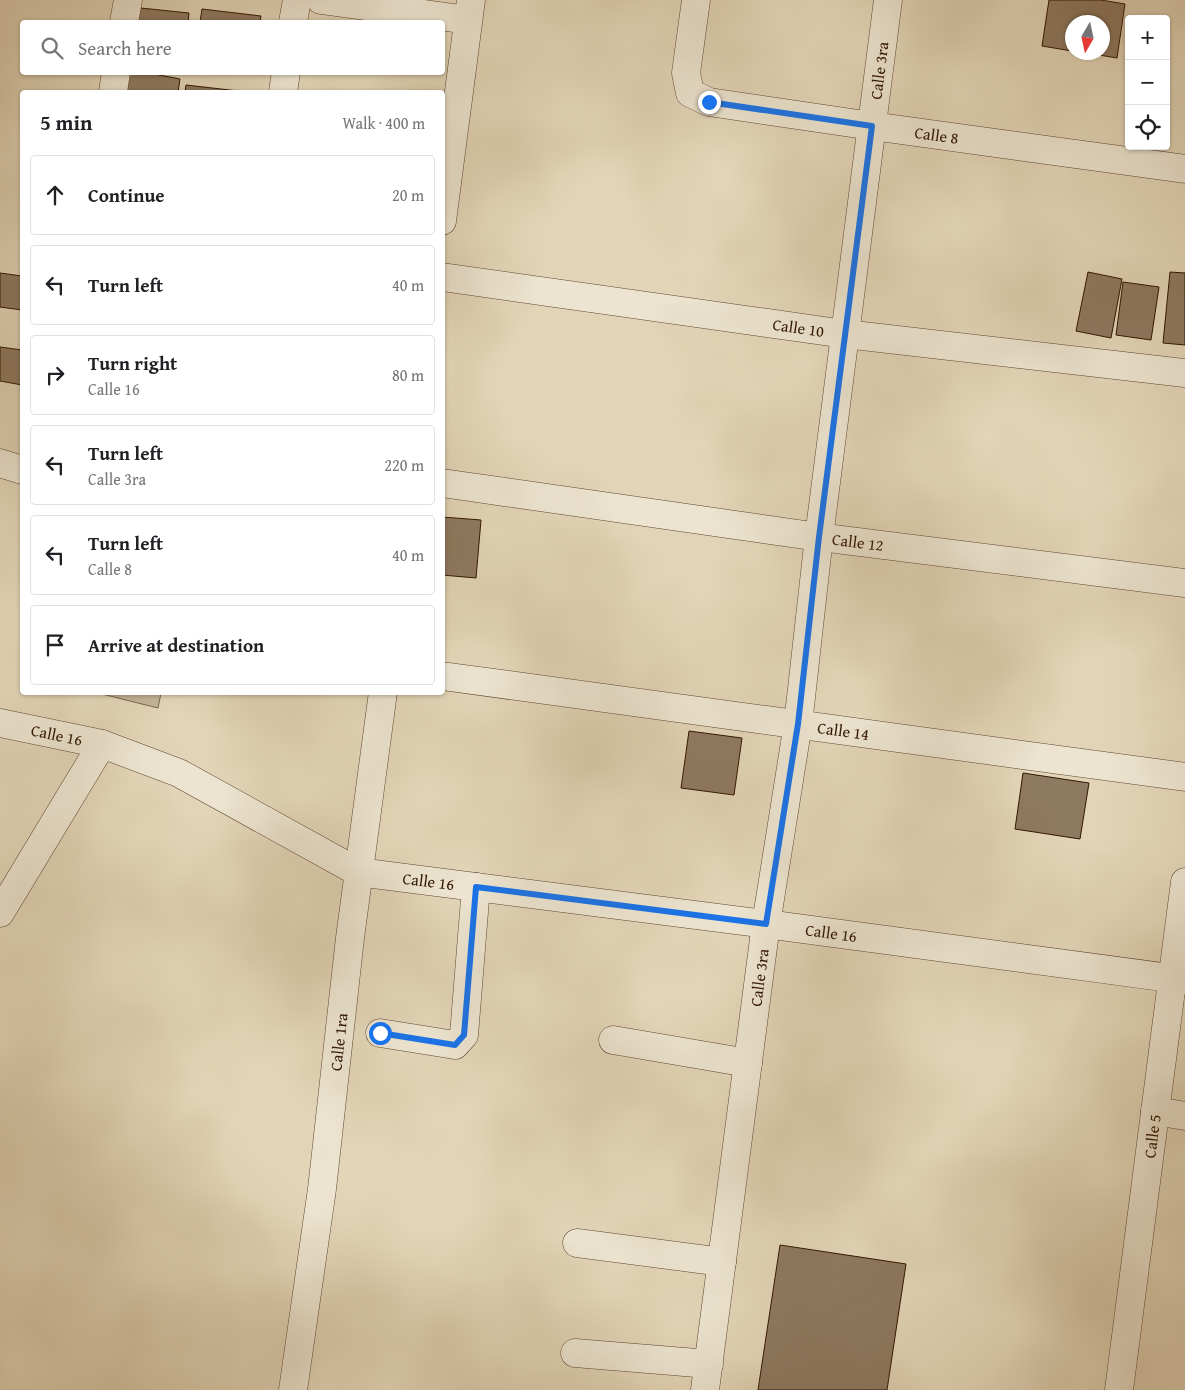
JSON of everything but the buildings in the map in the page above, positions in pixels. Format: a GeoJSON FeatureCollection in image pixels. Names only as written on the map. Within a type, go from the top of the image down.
{"type":"FeatureCollection","features":[{"type":"Feature","properties":{"kind":"street"},"geometry":{"type":"LineString","coordinates":[[124,20],[128,0]]}},
{"type":"Feature","properties":{"kind":"street"},"geometry":{"type":"LineString","coordinates":[[293,20],[297,0]]}},
{"type":"Feature","properties":{"kind":"street"},"geometry":{"type":"LineString","coordinates":[[321,0],[469,10],[445,198]]}},
{"type":"Feature","properties":{"kind":"street","name":"Calle 8"},"geometry":{"type":"LineString","coordinates":[[696,0],[686,73],[690,93],[709,102],[1185,169]]}},
{"type":"Feature","properties":{"kind":"street","name":"Calle 3ra"},"geometry":{"type":"LineString","coordinates":[[707,1377],[766,924],[798,724],[819,537],[888,0]]}},
{"type":"Feature","properties":{"kind":"street"},"geometry":{"type":"LineString","coordinates":[[114,90],[116,75]]}},
{"type":"Feature","properties":{"kind":"street"},"geometry":{"type":"LineString","coordinates":[[283,90],[286,75]]}},
{"type":"Feature","properties":{"kind":"street","name":"Calle 10"},"geometry":{"type":"LineString","coordinates":[[445,277],[845,334],[1185,373]]}},
{"type":"Feature","properties":{"kind":"street"},"geometry":{"type":"LineString","coordinates":[[0,463],[20,469]]}},
{"type":"Feature","properties":{"kind":"street","name":"Calle 12"},"geometry":{"type":"LineString","coordinates":[[445,483],[819,537],[1185,583]]}},
{"type":"Feature","properties":{"kind":"street","name":"Calle 14"},"geometry":{"type":"LineString","coordinates":[[445,676],[1185,777]]}},
{"type":"Feature","properties":{"kind":"street","name":"Calle 1ra"},"geometry":{"type":"LineString","coordinates":[[293,1390],[322,1189],[358,872],[383,695]]}},
{"type":"Feature","properties":{"kind":"street","name":"Calle 16"},"geometry":{"type":"LineString","coordinates":[[0,722],[102,744],[179,773],[358,872],[1178,979]]}},
{"type":"Feature","properties":{"kind":"street"},"geometry":{"type":"LineString","coordinates":[[0,913],[102,744]]}},
{"type":"Feature","properties":{"kind":"street","name":"Calle 5"},"geometry":{"type":"LineString","coordinates":[[1119,1390],[1155,1111],[1178,979],[1185,882]]}},
{"type":"Feature","properties":{"kind":"street"},"geometry":{"type":"LineString","coordinates":[[380,1033],[455,1045],[464,1035],[476,887]]}},
{"type":"Feature","properties":{"kind":"street"},"geometry":{"type":"LineString","coordinates":[[613,1040],[748,1063]]}},
{"type":"Feature","properties":{"kind":"street"},"geometry":{"type":"LineString","coordinates":[[1155,1111],[1185,1116]]}},
{"type":"Feature","properties":{"kind":"street"},"geometry":{"type":"LineString","coordinates":[[577,1243],[722,1262]]}},
{"type":"Feature","properties":{"kind":"street"},"geometry":{"type":"LineString","coordinates":[[576,1353],[707,1377]]}},
{"type":"Feature","properties":{"kind":"shaded area"},"geometry":{"type":"Polygon","coordinates":[[[106,695],[160,695],[158,708],[106,695]]]}},
{"type":"Feature","properties":{"kind":"route"},"geometry":{"type":"LineString","coordinates":[[380,1033],[455,1045],[464,1035],[476,887],[766,924],[798,724],[819,537],[872,126],[709,102]]}}]}
